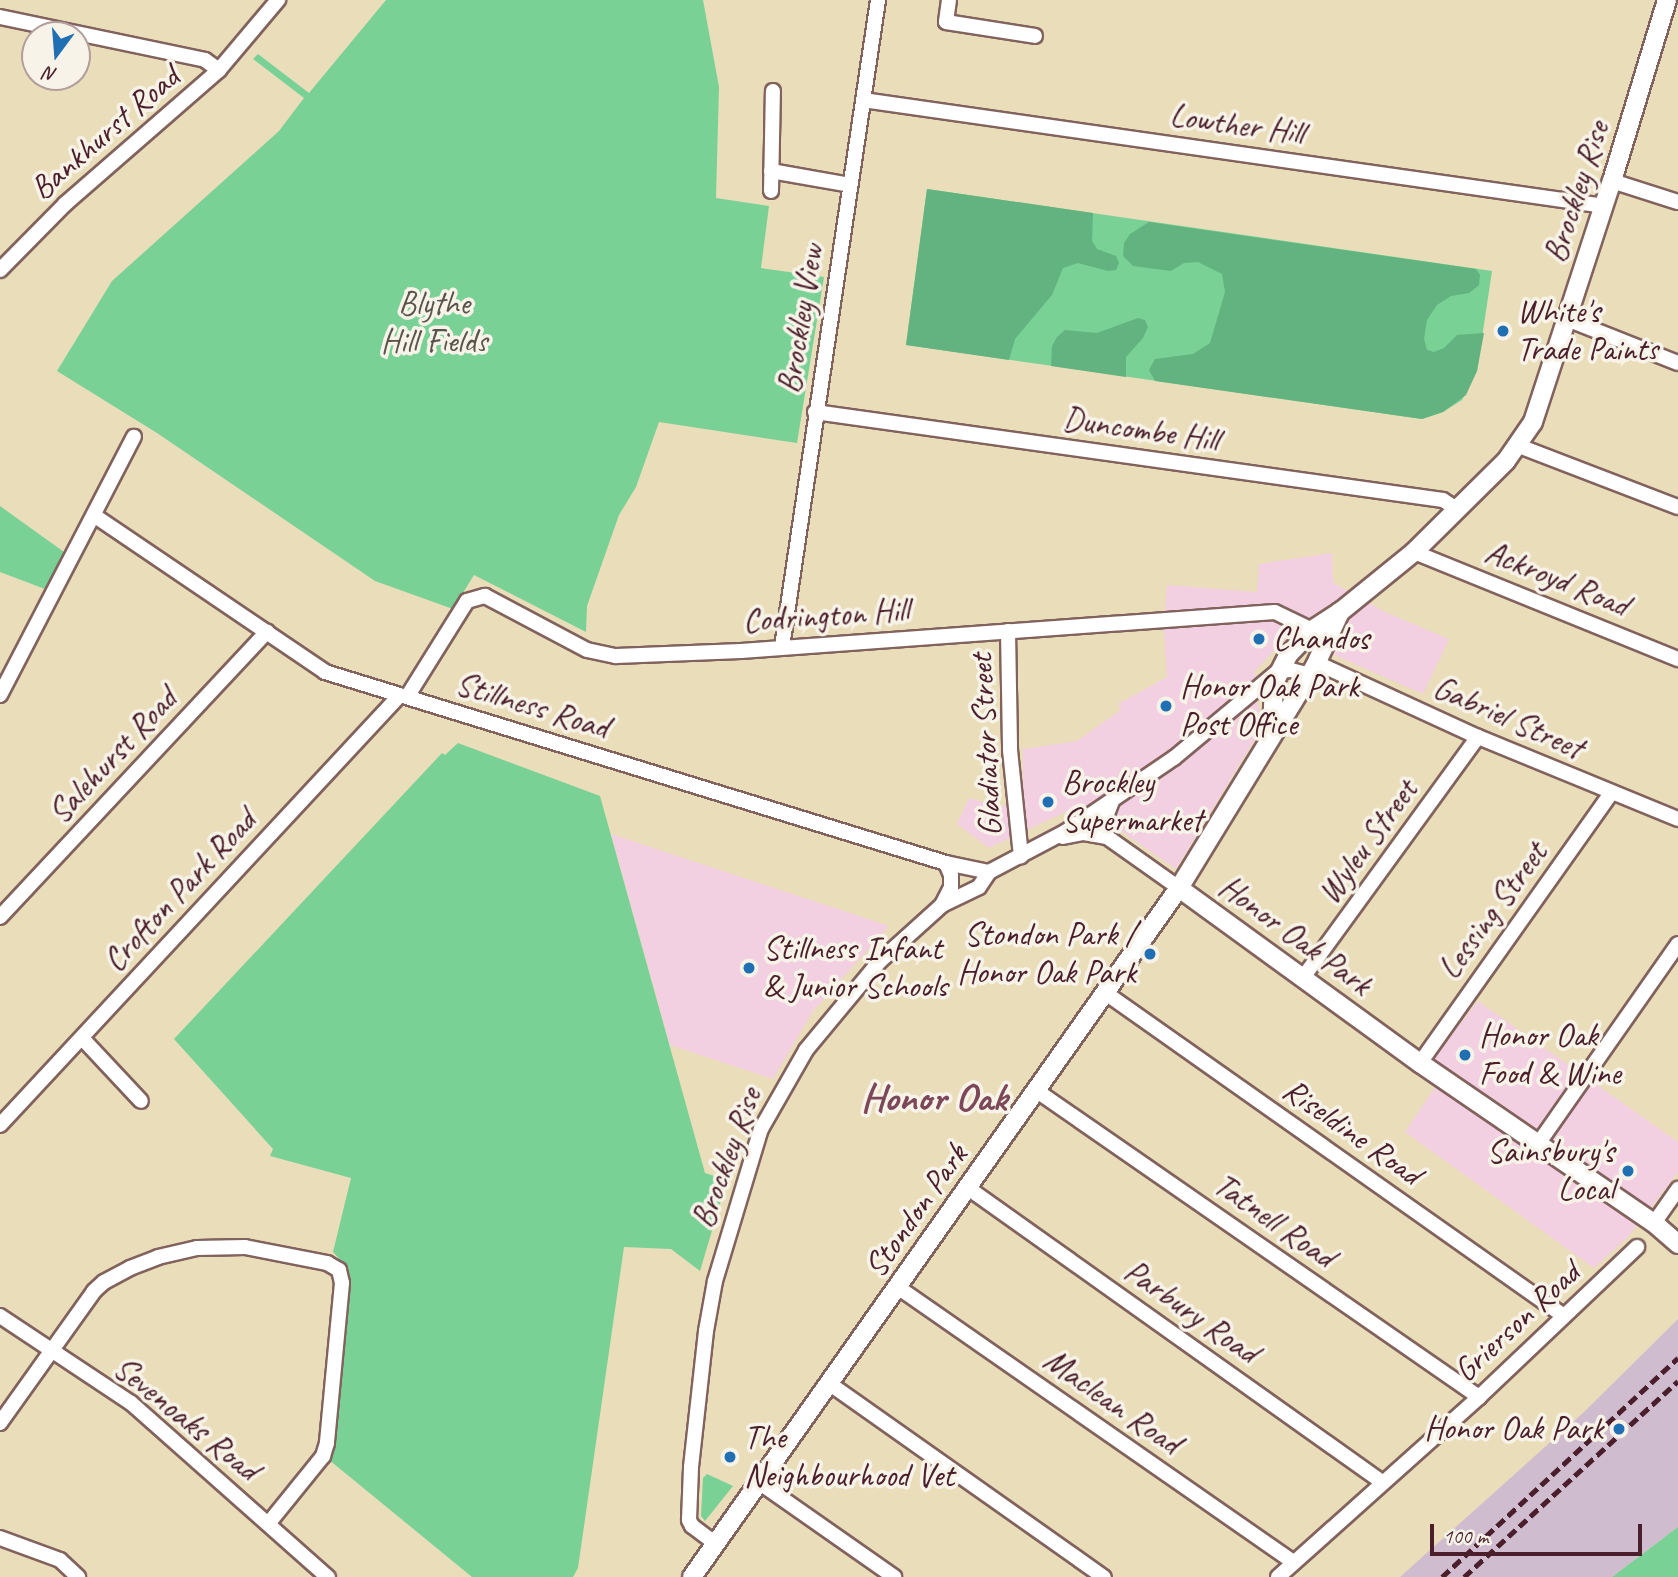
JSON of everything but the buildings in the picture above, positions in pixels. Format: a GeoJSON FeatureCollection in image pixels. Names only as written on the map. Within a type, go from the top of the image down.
{"type":"FeatureCollection","features":[{"type":"Feature","properties":{"kind":"main road","name":"Brockley Rise"},"geometry":{"type":"LineString","coordinates":[[1340,612],[1414,552],[1519,446],[1533,422],[1670,3]]}},
{"type":"Feature","properties":{"kind":"main road","name":"Stondon Park"},"geometry":{"type":"LineString","coordinates":[[1272,732],[1278,671],[1288,655],[1312,630],[1340,612]]}},
{"type":"Feature","properties":{"kind":"main road","name":"Stondon Park"},"geometry":{"type":"LineString","coordinates":[[692,1577],[1107,994],[1179,888],[1272,732],[1306,682],[1340,612]]}},
{"type":"Feature","properties":{"kind":"main road"},"geometry":{"type":"LineString","coordinates":[[1274,696],[1278,699],[1294,699]]}},
{"type":"Feature","properties":{"kind":"main road","name":"Honor Oak Park"},"geometry":{"type":"LineString","coordinates":[[1179,888],[1420,1063],[1654,1223],[1678,1244]]}},
{"type":"Feature","properties":{"kind":"main road","name":"Honor Oak Park"},"geometry":{"type":"LineString","coordinates":[[1654,1223],[1678,1227]]}},
{"type":"Feature","properties":{"kind":"street","name":"Bankhurst Road"},"geometry":{"type":"LineString","coordinates":[[0,270],[65,204],[219,70],[278,0]]}},
{"type":"Feature","properties":{"kind":"street","name":"Brockley View"},"geometry":{"type":"LineString","coordinates":[[782,647],[878,0]]}},
{"type":"Feature","properties":{"kind":"street"},"geometry":{"type":"LineString","coordinates":[[949,0],[946,22],[1034,36]]}},
{"type":"Feature","properties":{"kind":"street"},"geometry":{"type":"LineString","coordinates":[[0,17],[205,60],[219,70]]}},
{"type":"Feature","properties":{"kind":"street"},"geometry":{"type":"LineString","coordinates":[[771,191],[773,91]]}},
{"type":"Feature","properties":{"kind":"street","name":"Lowther Hill"},"geometry":{"type":"LineString","coordinates":[[863,100],[1604,206]]}},
{"type":"Feature","properties":{"kind":"street"},"geometry":{"type":"LineString","coordinates":[[772,172],[850,185]]}},
{"type":"Feature","properties":{"kind":"street"},"geometry":{"type":"LineString","coordinates":[[1612,181],[1678,202]]}},
{"type":"Feature","properties":{"kind":"street"},"geometry":{"type":"LineString","coordinates":[[1567,319],[1678,363]]}},
{"type":"Feature","properties":{"kind":"street","name":"Duncombe Hill"},"geometry":{"type":"LineString","coordinates":[[815,412],[1443,500],[1457,509]]}},
{"type":"Feature","properties":{"kind":"street"},"geometry":{"type":"LineString","coordinates":[[0,695],[134,437]]}},
{"type":"Feature","properties":{"kind":"street"},"geometry":{"type":"LineString","coordinates":[[1519,446],[1678,507]]}},
{"type":"Feature","properties":{"kind":"street","name":"Stillness Road"},"geometry":{"type":"LineString","coordinates":[[95,516],[325,672],[929,858],[989,873]]}},
{"type":"Feature","properties":{"kind":"street","name":"Ackroyd Road"},"geometry":{"type":"LineString","coordinates":[[1414,552],[1678,659]]}},
{"type":"Feature","properties":{"kind":"street","name":"Codrington Hill"},"geometry":{"type":"LineString","coordinates":[[404,696],[467,601],[485,596],[603,656],[782,647],[1275,612],[1312,630]]}},
{"type":"Feature","properties":{"kind":"street","name":"Gladiator Street"},"geometry":{"type":"LineString","coordinates":[[1008,631],[1010,750],[1021,856]]}},
{"type":"Feature","properties":{"kind":"street","name":"Salehurst Road"},"geometry":{"type":"LineString","coordinates":[[0,918],[267,632]]}},
{"type":"Feature","properties":{"kind":"street","name":"Gabriel Street"},"geometry":{"type":"LineString","coordinates":[[1317,663],[1478,737],[1678,819]]}},
{"type":"Feature","properties":{"kind":"street"},"geometry":{"type":"LineString","coordinates":[[1278,671],[1302,673],[1306,682]]}},
{"type":"Feature","properties":{"kind":"street","name":"Brockley Rise"},"geometry":{"type":"LineString","coordinates":[[716,1544],[692,1526],[689,1520],[691,1466],[706,1331],[715,1281],[761,1129],[806,1050],[880,961],[942,905],[979,887],[989,873],[1112,801],[1196,743],[1278,671]]}},
{"type":"Feature","properties":{"kind":"street","name":"Crofton Park Road"},"geometry":{"type":"LineString","coordinates":[[0,1125],[404,696]]}},
{"type":"Feature","properties":{"kind":"street","name":"Wyleu Street"},"geometry":{"type":"LineString","coordinates":[[1302,979],[1478,737]]}},
{"type":"Feature","properties":{"kind":"street","name":"Lessing Street"},"geometry":{"type":"LineString","coordinates":[[1420,1063],[1611,793]]}},
{"type":"Feature","properties":{"kind":"street"},"geometry":{"type":"LineString","coordinates":[[1107,837],[1104,822],[1112,801]]}},
{"type":"Feature","properties":{"kind":"street"},"geometry":{"type":"LineString","coordinates":[[1051,839],[1084,833],[1107,837],[1179,888]]}},
{"type":"Feature","properties":{"kind":"street"},"geometry":{"type":"LineString","coordinates":[[942,905],[951,887],[951,875],[946,863]]}},
{"type":"Feature","properties":{"kind":"street"},"geometry":{"type":"LineString","coordinates":[[1538,1144],[1678,944]]}},
{"type":"Feature","properties":{"kind":"street","name":"Riseldine Road"},"geometry":{"type":"LineString","coordinates":[[1107,994],[1564,1316]]}},
{"type":"Feature","properties":{"kind":"street"},"geometry":{"type":"LineString","coordinates":[[82,1038],[141,1101]]}},
{"type":"Feature","properties":{"kind":"street","name":"Tatnell Road"},"geometry":{"type":"LineString","coordinates":[[1037,1091],[1479,1397]]}},
{"type":"Feature","properties":{"kind":"street","name":"Parbury Road"},"geometry":{"type":"LineString","coordinates":[[968,1188],[1382,1482]]}},
{"type":"Feature","properties":{"kind":"street"},"geometry":{"type":"LineString","coordinates":[[1654,1223],[1678,1189]]}},
{"type":"Feature","properties":{"kind":"street"},"geometry":{"type":"LineString","coordinates":[[0,1423],[94,1291],[104,1282],[158,1257],[197,1248],[245,1247],[318,1261],[339,1270],[342,1283],[327,1443],[323,1456],[268,1524]]}},
{"type":"Feature","properties":{"kind":"street","name":"Grierson Road"},"geometry":{"type":"LineString","coordinates":[[1278,1577],[1479,1397],[1637,1247]]}},
{"type":"Feature","properties":{"kind":"street","name":"Maclean Road"},"geometry":{"type":"LineString","coordinates":[[899,1288],[1294,1563]]}},
{"type":"Feature","properties":{"kind":"street","name":"Sevenoaks Road"},"geometry":{"type":"LineString","coordinates":[[0,1316],[131,1404],[328,1577]]}},
{"type":"Feature","properties":{"kind":"street"},"geometry":{"type":"LineString","coordinates":[[831,1384],[1104,1577]]}},
{"type":"Feature","properties":{"kind":"street"},"geometry":{"type":"LineString","coordinates":[[760,1483],[894,1577]]}},
{"type":"Feature","properties":{"kind":"street"},"geometry":{"type":"LineString","coordinates":[[0,1538],[60,1560],[78,1577]]}},
{"type":"Feature","properties":{"kind":"shaded area"},"geometry":{"type":"Polygon","coordinates":[[[1332,553],[1333,583],[1385,612],[1449,639],[1423,694],[1289,635],[1255,671],[1261,729],[1176,869],[1082,804],[989,848],[957,824],[969,798],[1000,807],[1023,798],[1023,749],[1077,741],[1121,710],[1118,704],[1167,677],[1164,629],[1167,585],[1257,592],[1259,564],[1332,553]]]}},
{"type":"Feature","properties":{"kind":"shaded area","name":"Stillness Infant & Junior Schools"},"geometry":{"type":"Polygon","coordinates":[[[611,834],[889,926],[813,1011],[773,1079],[670,1045],[611,834]]]}},
{"type":"Feature","properties":{"kind":"shaded area"},"geometry":{"type":"Polygon","coordinates":[[[1478,1001],[1678,1142],[1678,1172],[1628,1237],[1594,1268],[1405,1132],[1446,1071],[1432,1060],[1478,1001]]]}},
{"type":"Feature","properties":{"kind":"shaded area"},"geometry":{"type":"Polygon","coordinates":[[[1678,1319],[1678,1527],[1612,1577],[1400,1577],[1584,1412],[1678,1319]]]}},
{"type":"Feature","properties":{"kind":"green space","name":"Blythe Hill Fields"},"geometry":{"type":"Polygon","coordinates":[[[386,0],[703,0],[719,87],[716,198],[769,206],[761,268],[824,277],[797,443],[659,422],[636,487],[619,515],[587,606],[586,632],[474,575],[453,609],[375,581],[157,433],[57,371],[112,281],[279,131],[304,98],[253,59],[258,54],[309,93],[386,0]]]}},
{"type":"Feature","properties":{"kind":"green space"},"geometry":{"type":"Polygon","coordinates":[[[927,189],[1492,271],[1477,371],[1462,400],[1443,412],[1422,419],[906,345],[927,189]]]}},
{"type":"Feature","properties":{"kind":"green space"},"geometry":{"type":"Polygon","coordinates":[[[927,189],[1093,213],[1092,241],[1097,249],[1116,256],[1119,263],[1116,270],[1108,271],[1078,263],[1063,268],[1052,295],[1015,339],[1009,360],[906,345],[927,189]]]}},
{"type":"Feature","properties":{"kind":"green space"},"geometry":{"type":"Polygon","coordinates":[[[1149,222],[1476,269],[1480,275],[1479,285],[1469,293],[1451,296],[1437,305],[1427,320],[1424,339],[1427,350],[1434,352],[1444,348],[1457,335],[1484,333],[1477,371],[1466,395],[1443,412],[1422,419],[1155,381],[1149,370],[1155,359],[1193,354],[1210,343],[1225,292],[1222,274],[1198,262],[1184,263],[1171,271],[1133,266],[1123,256],[1124,243],[1130,234],[1149,222]]]}},
{"type":"Feature","properties":{"kind":"green space"},"geometry":{"type":"Polygon","coordinates":[[[1138,318],[1145,320],[1148,327],[1143,338],[1126,357],[1126,377],[1051,366],[1052,346],[1065,330],[1097,333],[1138,318]]]}},
{"type":"Feature","properties":{"kind":"green space"},"geometry":{"type":"Polygon","coordinates":[[[0,506],[64,552],[45,589],[0,572],[0,506]]]}},
{"type":"Feature","properties":{"kind":"green space"},"geometry":{"type":"Polygon","coordinates":[[[458,743],[600,796],[705,1173],[727,1180],[700,1271],[671,1249],[624,1247],[578,1568],[573,1577],[472,1577],[328,1459],[334,1441],[350,1282],[347,1267],[333,1252],[351,1178],[270,1156],[273,1149],[174,1039],[442,753],[445,755],[458,743]]]}},
{"type":"Feature","properties":{"kind":"green space"},"geometry":{"type":"Polygon","coordinates":[[[707,1474],[733,1486],[705,1521],[701,1516],[703,1478],[707,1474]]]}},
{"type":"Feature","properties":{"kind":"green space"},"geometry":{"type":"Polygon","coordinates":[[[1678,1527],[1678,1577],[1612,1577],[1678,1527]]]}},
{"type":"Feature","properties":{"kind":"railway"},"geometry":{"type":"LineString","coordinates":[[1442,1577],[1678,1358]]}},
{"type":"Feature","properties":{"kind":"railway"},"geometry":{"type":"LineString","coordinates":[[1464,1577],[1678,1381]]}},
{"type":"Feature","properties":{"kind":"place","name":"White's Trade Paints"},"geometry":{"type":"Point","coordinates":[1503,331]}},
{"type":"Feature","properties":{"kind":"place","name":"Chandos"},"geometry":{"type":"Point","coordinates":[1259,639]}},
{"type":"Feature","properties":{"kind":"place","name":"Honor Oak Park Post Office"},"geometry":{"type":"Point","coordinates":[1166,706]}},
{"type":"Feature","properties":{"kind":"place","name":"Brockley Supermarket"},"geometry":{"type":"Point","coordinates":[1048,802]}},
{"type":"Feature","properties":{"kind":"place","name":"Stondon Park / Honor Oak Park"},"geometry":{"type":"Point","coordinates":[1150,954]}},
{"type":"Feature","properties":{"kind":"place","name":"Stillness Infant & Junior Schools"},"geometry":{"type":"Point","coordinates":[749,968]}},
{"type":"Feature","properties":{"kind":"place","name":"Honor Oak Food & Wine"},"geometry":{"type":"Point","coordinates":[1465,1055]}},
{"type":"Feature","properties":{"kind":"place","name":"Sainsbury's Local"},"geometry":{"type":"Point","coordinates":[1628,1171]}},
{"type":"Feature","properties":{"kind":"place","name":"Honor Oak Park"},"geometry":{"type":"Point","coordinates":[1619,1429]}},
{"type":"Feature","properties":{"kind":"place","name":"The Neighbourhood Vet"},"geometry":{"type":"Point","coordinates":[730,1457]}},
{"type":"Feature","properties":{"kind":"district","name":"Honor Oak"},"geometry":{"type":"Point","coordinates":[934,1097]}}]}
